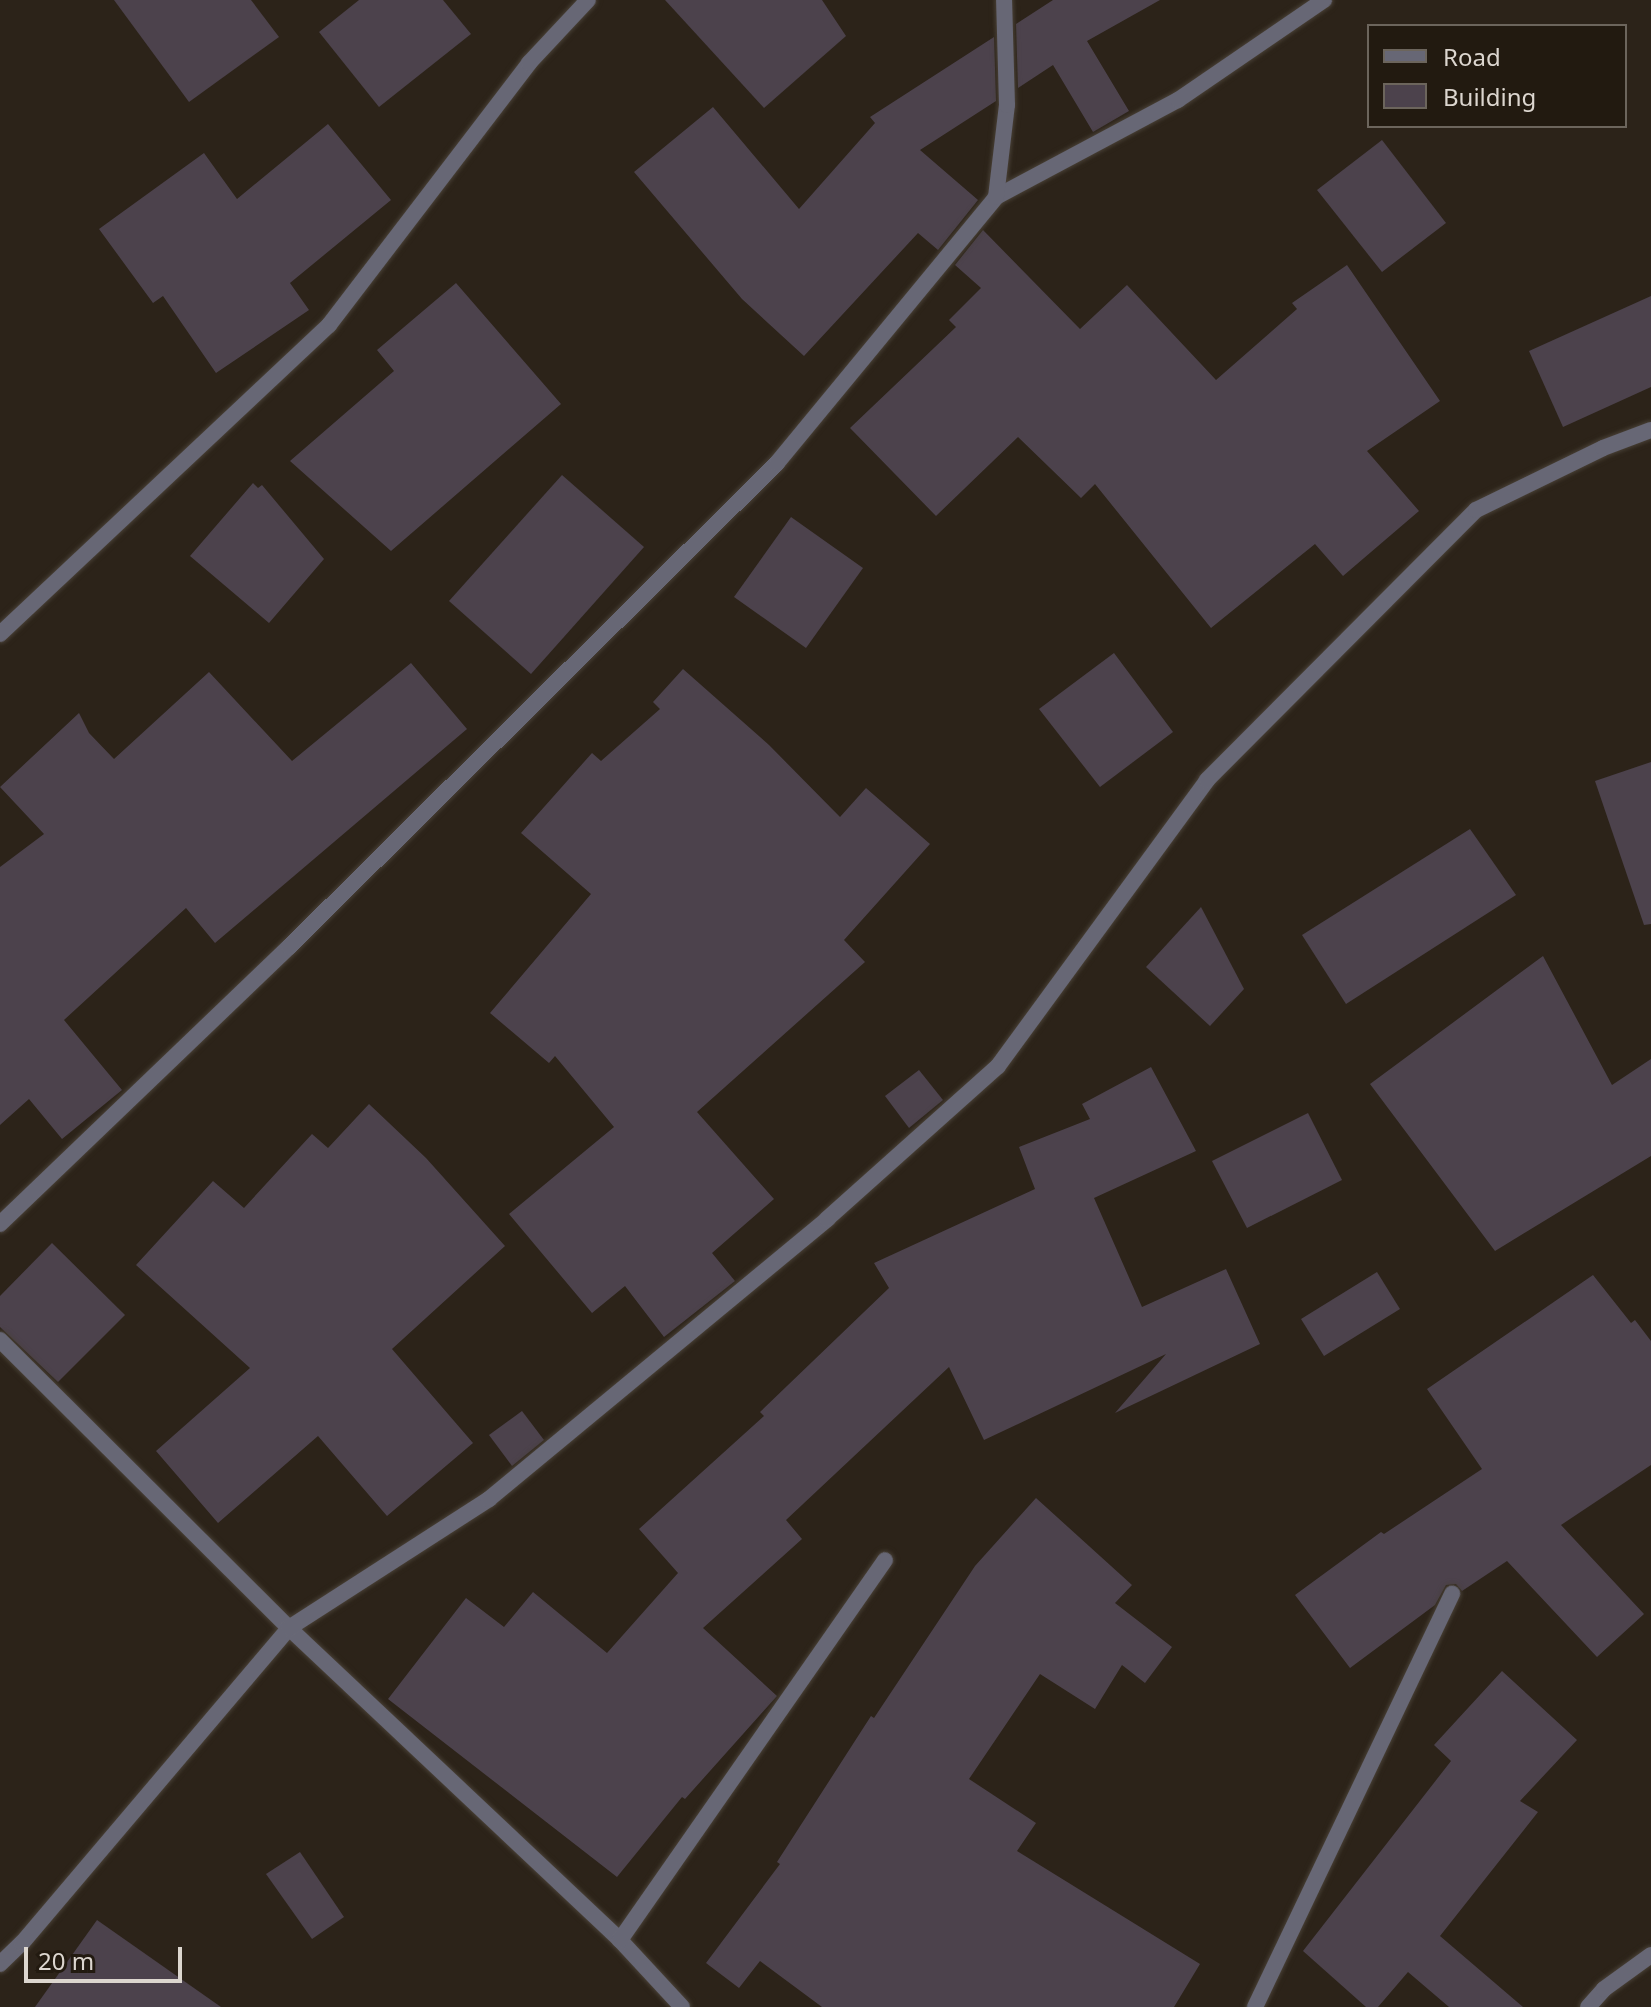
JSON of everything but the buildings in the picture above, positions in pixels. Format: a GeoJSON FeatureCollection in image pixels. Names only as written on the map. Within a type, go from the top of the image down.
{"type":"FeatureCollection","features":[{"type":"Feature","properties":{"kind":"street"},"geometry":{"type":"LineString","coordinates":[[0,634],[329,325],[529,63],[588,0]]}},
{"type":"Feature","properties":{"kind":"street"},"geometry":{"type":"LineString","coordinates":[[996,197],[1007,105],[1004,0]]}},
{"type":"Feature","properties":{"kind":"street"},"geometry":{"type":"LineString","coordinates":[[0,1224],[289,947],[777,463],[996,197],[1178,100],[1324,0]]}},
{"type":"Feature","properties":{"kind":"street"},"geometry":{"type":"LineString","coordinates":[[0,1964],[22,1943],[289,1628],[489,1499],[827,1219],[998,1066],[1207,780],[1476,510],[1603,448],[1651,430]]}},
{"type":"Feature","properties":{"kind":"street"},"geometry":{"type":"LineString","coordinates":[[0,1340],[289,1628],[620,1940],[682,2007]]}},
{"type":"Feature","properties":{"kind":"street"},"geometry":{"type":"LineString","coordinates":[[620,1940],[885,1560]]}},
{"type":"Feature","properties":{"kind":"street"},"geometry":{"type":"LineString","coordinates":[[1261,2005],[1452,1594]]}},
{"type":"Feature","properties":{"kind":"street"},"geometry":{"type":"LineString","coordinates":[[1588,2007],[1604,1989],[1651,1955]]}}]}
